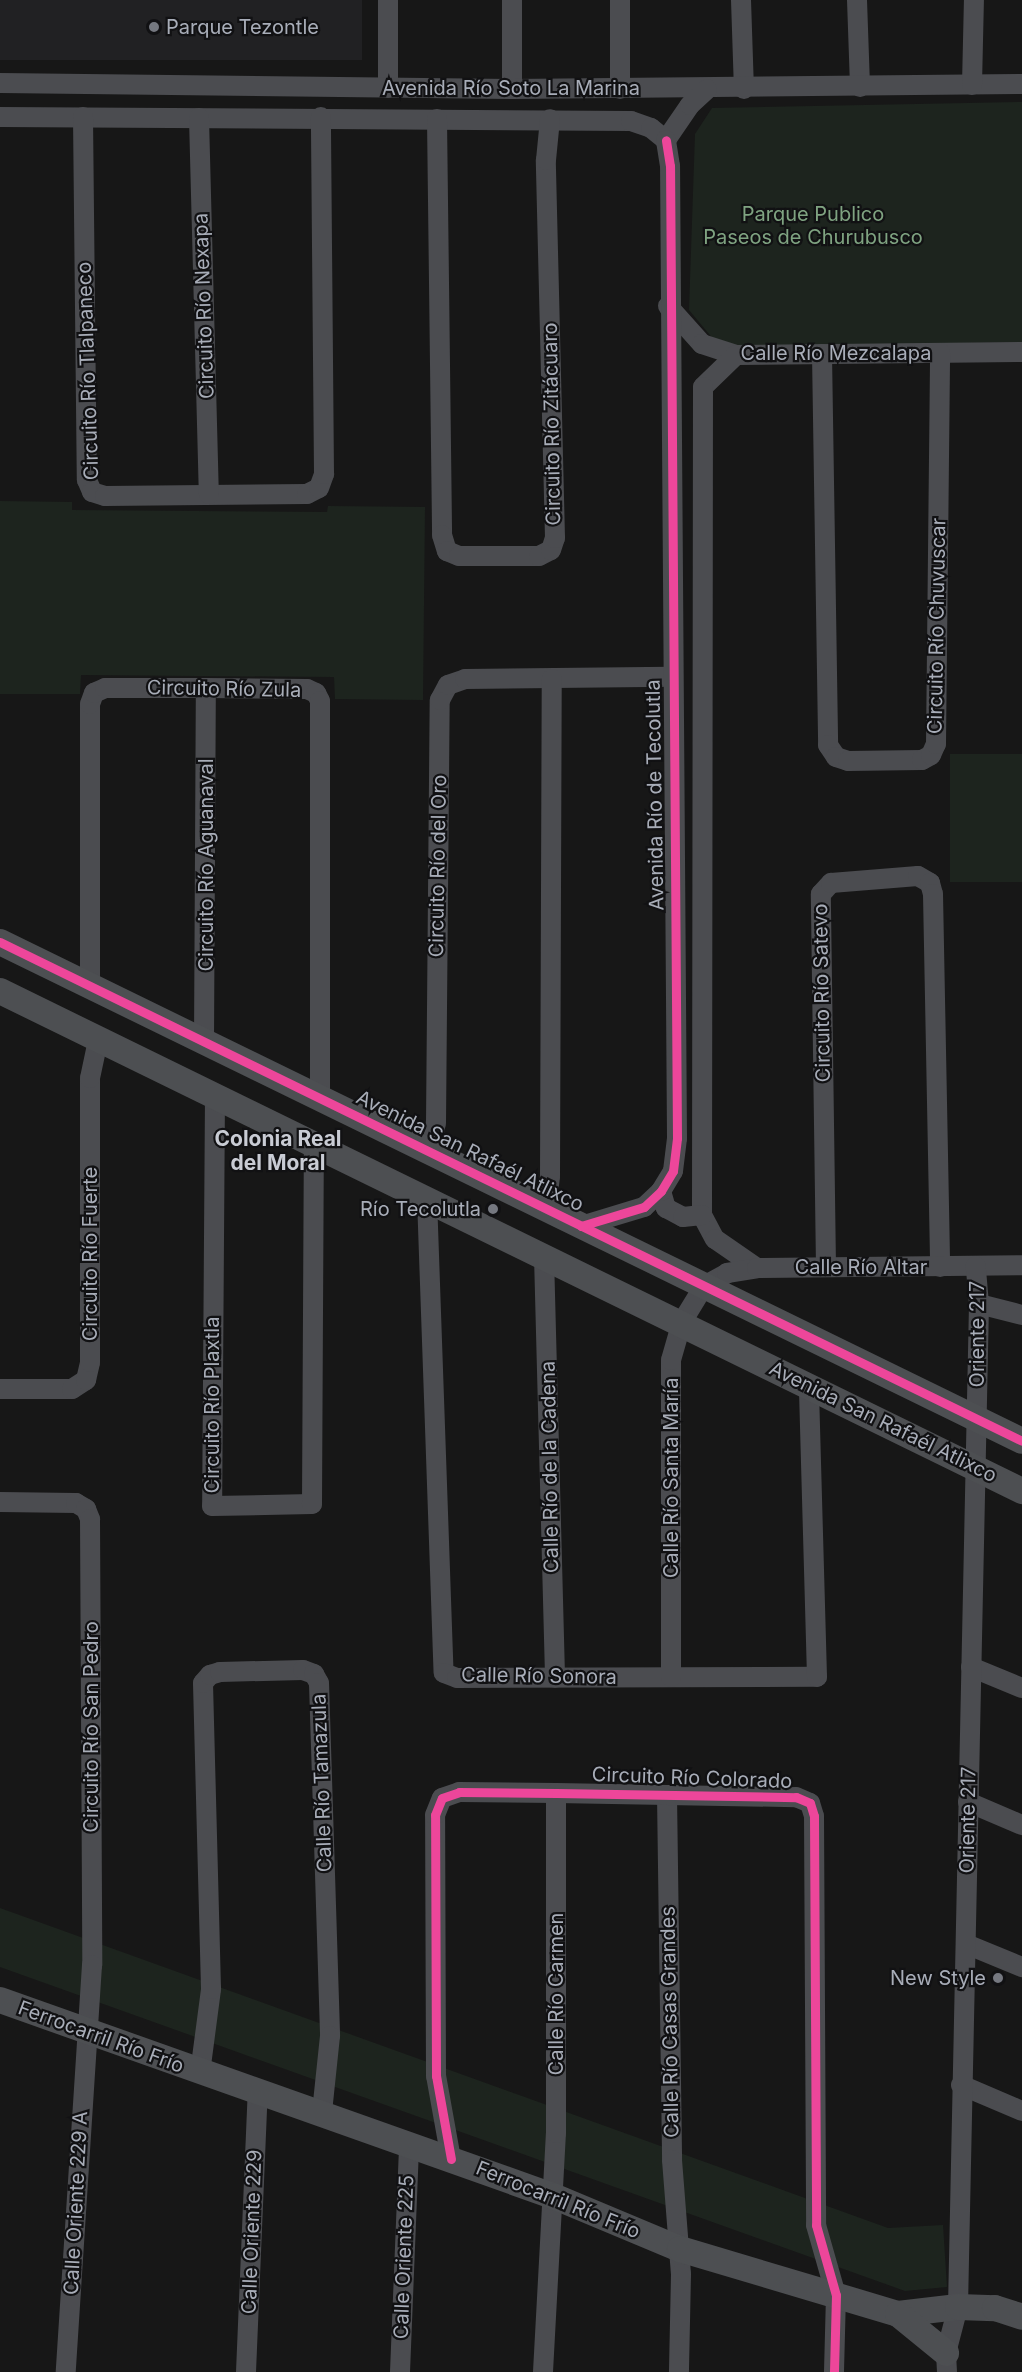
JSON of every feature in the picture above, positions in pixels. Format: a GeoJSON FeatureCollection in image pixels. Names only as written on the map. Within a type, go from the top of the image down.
{"type":"FeatureCollection","features":[{"type":"Feature","properties":{"kind":"main road","name":"Avenida San Rafaél Atlixco"},"geometry":{"type":"LineString","coordinates":[[0,942],[1022,1441]]}},
{"type":"Feature","properties":{"kind":"main road","name":"Avenida San Rafaél Atlixco"},"geometry":{"type":"LineString","coordinates":[[0,991],[1022,1491]]}},
{"type":"Feature","properties":{"kind":"main road","name":"Ferrocarril Río Frío"},"geometry":{"type":"LineString","coordinates":[[0,2000],[86,2034],[409,2143],[553,2196],[680,2249],[898,2314],[958,2307],[995,2308],[1022,2318]]}},
{"type":"Feature","properties":{"kind":"main road"},"geometry":{"type":"LineString","coordinates":[[898,2314],[947,2362]]}},
{"type":"Feature","properties":{"kind":"street"},"geometry":{"type":"LineString","coordinates":[[388,0],[388,88]]}},
{"type":"Feature","properties":{"kind":"street"},"geometry":{"type":"LineString","coordinates":[[512,0],[512,89]]}},
{"type":"Feature","properties":{"kind":"street"},"geometry":{"type":"LineString","coordinates":[[620,0],[620,88]]}},
{"type":"Feature","properties":{"kind":"street"},"geometry":{"type":"LineString","coordinates":[[741,0],[744,89]]}},
{"type":"Feature","properties":{"kind":"street"},"geometry":{"type":"LineString","coordinates":[[857,0],[860,87]]}},
{"type":"Feature","properties":{"kind":"street"},"geometry":{"type":"LineString","coordinates":[[972,85],[974,0]]}},
{"type":"Feature","properties":{"kind":"street","name":"Avenida Río Soto La Marina"},"geometry":{"type":"LineString","coordinates":[[0,82],[512,89],[744,89],[1022,84]]}},
{"type":"Feature","properties":{"kind":"street"},"geometry":{"type":"LineString","coordinates":[[666,140],[690,105],[707,89]]}},
{"type":"Feature","properties":{"kind":"street","name":"Avenida Río Soto La Marina"},"geometry":{"type":"LineString","coordinates":[[0,117],[321,117],[632,121],[651,128],[666,140]]}},
{"type":"Feature","properties":{"kind":"street","name":"Circuito Río Tlalpaneco"},"geometry":{"type":"LineString","coordinates":[[83,117],[87,480],[92,492],[105,496],[307,494],[319,488],[324,474],[321,117]]}},
{"type":"Feature","properties":{"kind":"street","name":"Circuito Río Nexapa"},"geometry":{"type":"LineString","coordinates":[[199,118],[209,494]]}},
{"type":"Feature","properties":{"kind":"street","name":"Circuito Río Zitácuaro"},"geometry":{"type":"LineString","coordinates":[[437,119],[442,535],[447,551],[459,556],[540,556],[551,550],[555,538],[546,160],[550,119]]}},
{"type":"Feature","properties":{"kind":"street","name":"Avenida Río de Tecolutla"},"geometry":{"type":"LineString","coordinates":[[581,1226],[644,1207],[661,1191],[673,1171],[677,1138],[668,306],[670,166],[666,140]]}},
{"type":"Feature","properties":{"kind":"street","name":"Calle Río Mezcalapa"},"geometry":{"type":"LineString","coordinates":[[668,306],[702,344],[736,355],[1022,352]]}},
{"type":"Feature","properties":{"kind":"street","name":"Circuito Río Chuvuscar"},"geometry":{"type":"LineString","coordinates":[[822,354],[828,745],[836,757],[859,761],[922,760],[931,754],[936,744],[940,353]]}},
{"type":"Feature","properties":{"kind":"street"},"geometry":{"type":"LineString","coordinates":[[736,355],[703,387],[702,1215],[715,1239],[757,1268]]}},
{"type":"Feature","properties":{"kind":"street","name":"Circuito Río del Oro"},"geometry":{"type":"LineString","coordinates":[[431,1153],[436,1123],[440,700],[448,685],[465,679],[671,677]]}},
{"type":"Feature","properties":{"kind":"street"},"geometry":{"type":"LineString","coordinates":[[546,1209],[550,1176],[552,679]]}},
{"type":"Feature","properties":{"kind":"street","name":"Circuito Río Zula"},"geometry":{"type":"LineString","coordinates":[[90,987],[90,704],[94,693],[105,688],[307,689],[316,693],[320,701],[320,1097]]}},
{"type":"Feature","properties":{"kind":"street","name":"Circuito Río Aguanaval"},"geometry":{"type":"LineString","coordinates":[[204,1042],[206,688]]}},
{"type":"Feature","properties":{"kind":"street","name":"Circuito Río Satevo"},"geometry":{"type":"LineString","coordinates":[[826,1268],[821,894],[831,884],[918,876],[930,883],[933,894],[940,1267]]}},
{"type":"Feature","properties":{"kind":"street","name":"Circuito Río Fuerte"},"geometry":{"type":"LineString","coordinates":[[0,1389],[72,1389],[86,1380],[90,1362],[90,1078],[98,1040]]}},
{"type":"Feature","properties":{"kind":"street","name":"Circuito Río Plaxtla"},"geometry":{"type":"LineString","coordinates":[[215,1095],[212,1506],[312,1504],[314,1143]]}},
{"type":"Feature","properties":{"kind":"street"},"geometry":{"type":"LineString","coordinates":[[661,1191],[666,1208],[683,1217],[702,1215]]}},
{"type":"Feature","properties":{"kind":"street","name":"Calle Río Sonora"},"geometry":{"type":"LineString","coordinates":[[427,1198],[444,1673],[457,1678],[817,1677],[809,1385]]}},
{"type":"Feature","properties":{"kind":"street","name":"Calle Río de la Cadena"},"geometry":{"type":"LineString","coordinates":[[544,1256],[555,1678]]}},
{"type":"Feature","properties":{"kind":"street","name":"Calle Río Altar"},"geometry":{"type":"LineString","coordinates":[[704,1286],[727,1273],[757,1268],[1022,1265]]}},
{"type":"Feature","properties":{"kind":"street","name":"Oriente 217"},"geometry":{"type":"LineString","coordinates":[[947,2362],[958,2307],[979,1304],[976,1266]]}},
{"type":"Feature","properties":{"kind":"street","name":"Calle Río Santa María"},"geometry":{"type":"LineString","coordinates":[[671,1677],[671,1360],[682,1323],[704,1286]]}},
{"type":"Feature","properties":{"kind":"street"},"geometry":{"type":"LineString","coordinates":[[979,1304],[1022,1315]]}},
{"type":"Feature","properties":{"kind":"street","name":"Circuito Río San Pedro"},"geometry":{"type":"LineString","coordinates":[[0,1502],[76,1503],[86,1509],[90,1519],[92,1965],[86,2034]]}},
{"type":"Feature","properties":{"kind":"street"},"geometry":{"type":"LineString","coordinates":[[971,1666],[1022,1688]]}},
{"type":"Feature","properties":{"kind":"street","name":"Calle Río Tamazula"},"geometry":{"type":"LineString","coordinates":[[200,2073],[211,1989],[203,1683],[210,1675],[220,1672],[303,1670],[314,1674],[319,1683],[330,2036],[322,2112]]}},
{"type":"Feature","properties":{"kind":"street","name":"Circuito Río Colorado"},"geometry":{"type":"LineString","coordinates":[[452,2159],[436,2076],[435,1815],[442,1798],[459,1792],[796,1797],[810,1803],[814,1816],[816,2225],[836,2295]]}},
{"type":"Feature","properties":{"kind":"street","name":"Calle Río Carmen"},"geometry":{"type":"LineString","coordinates":[[543,2372],[556,2133],[556,1793]]}},
{"type":"Feature","properties":{"kind":"street","name":"Calle Río Casas Grandes"},"geometry":{"type":"LineString","coordinates":[[667,1795],[672,2160],[680,2249],[679,2372]]}},
{"type":"Feature","properties":{"kind":"street"},"geometry":{"type":"LineString","coordinates":[[968,1802],[1022,1825]]}},
{"type":"Feature","properties":{"kind":"street"},"geometry":{"type":"LineString","coordinates":[[966,1944],[1022,1967]]}},
{"type":"Feature","properties":{"kind":"street","name":"Calle Oriente 229 A"},"geometry":{"type":"LineString","coordinates":[[66,2372],[86,2034]]}},
{"type":"Feature","properties":{"kind":"street"},"geometry":{"type":"LineString","coordinates":[[961,2085],[1022,2111]]}},
{"type":"Feature","properties":{"kind":"street","name":"Calle Oriente 229"},"geometry":{"type":"LineString","coordinates":[[246,2372],[258,2091]]}},
{"type":"Feature","properties":{"kind":"street","name":"Calle Oriente 225"},"geometry":{"type":"LineString","coordinates":[[400,2372],[409,2143]]}},
{"type":"Feature","properties":{"kind":"street"},"geometry":{"type":"LineString","coordinates":[[834,2372],[836,2295]]}},
{"type":"Feature","properties":{"kind":"shaded area"},"geometry":{"type":"Polygon","coordinates":[[[0,0],[362,0],[362,60],[0,60],[0,0]]]}},
{"type":"Feature","properties":{"kind":"green space","name":"Parque Publico Paseos de Churubusco"},"geometry":{"type":"Polygon","coordinates":[[[1022,102],[1022,342],[742,347],[714,340],[689,310],[695,134],[712,108],[1022,102]]]}},
{"type":"Feature","properties":{"kind":"green space"},"geometry":{"type":"Polygon","coordinates":[[[0,501],[72,502],[72,510],[327,512],[328,506],[425,507],[423,700],[335,699],[334,677],[81,675],[80,694],[0,694],[0,501]]]}},
{"type":"Feature","properties":{"kind":"green space"},"geometry":{"type":"Polygon","coordinates":[[[950,754],[1022,754],[1022,882],[950,882],[950,754]]]}},
{"type":"Feature","properties":{"kind":"green space"},"geometry":{"type":"Polygon","coordinates":[[[0,1908],[888,2228],[943,2225],[947,2287],[905,2291],[0,1967],[0,1908]]]}},
{"type":"Feature","properties":{"kind":"cycle path"},"geometry":{"type":"LineString","coordinates":[[581,1226],[644,1207],[661,1191],[673,1171],[677,1138],[670,166],[666,140]]}},
{"type":"Feature","properties":{"kind":"cycle path"},"geometry":{"type":"LineString","coordinates":[[0,942],[1022,1441]]}},
{"type":"Feature","properties":{"kind":"cycle path"},"geometry":{"type":"LineString","coordinates":[[451,2159],[436,2076],[435,1815],[442,1798],[459,1792],[556,1793],[796,1797],[810,1803],[814,1816],[816,2225],[836,2295],[834,2372]]}},
{"type":"Feature","properties":{"kind":"place","name":"Parque Tezontle"},"geometry":{"type":"Point","coordinates":[154,27]}},
{"type":"Feature","properties":{"kind":"place","name":"Río Tecolutla"},"geometry":{"type":"Point","coordinates":[493,1209]}},
{"type":"Feature","properties":{"kind":"place","name":"New Style"},"geometry":{"type":"Point","coordinates":[998,1978]}},
{"type":"Feature","properties":{"kind":"district","name":"Colonia Real del Moral"},"geometry":{"type":"Point","coordinates":[278,1151]}}]}
